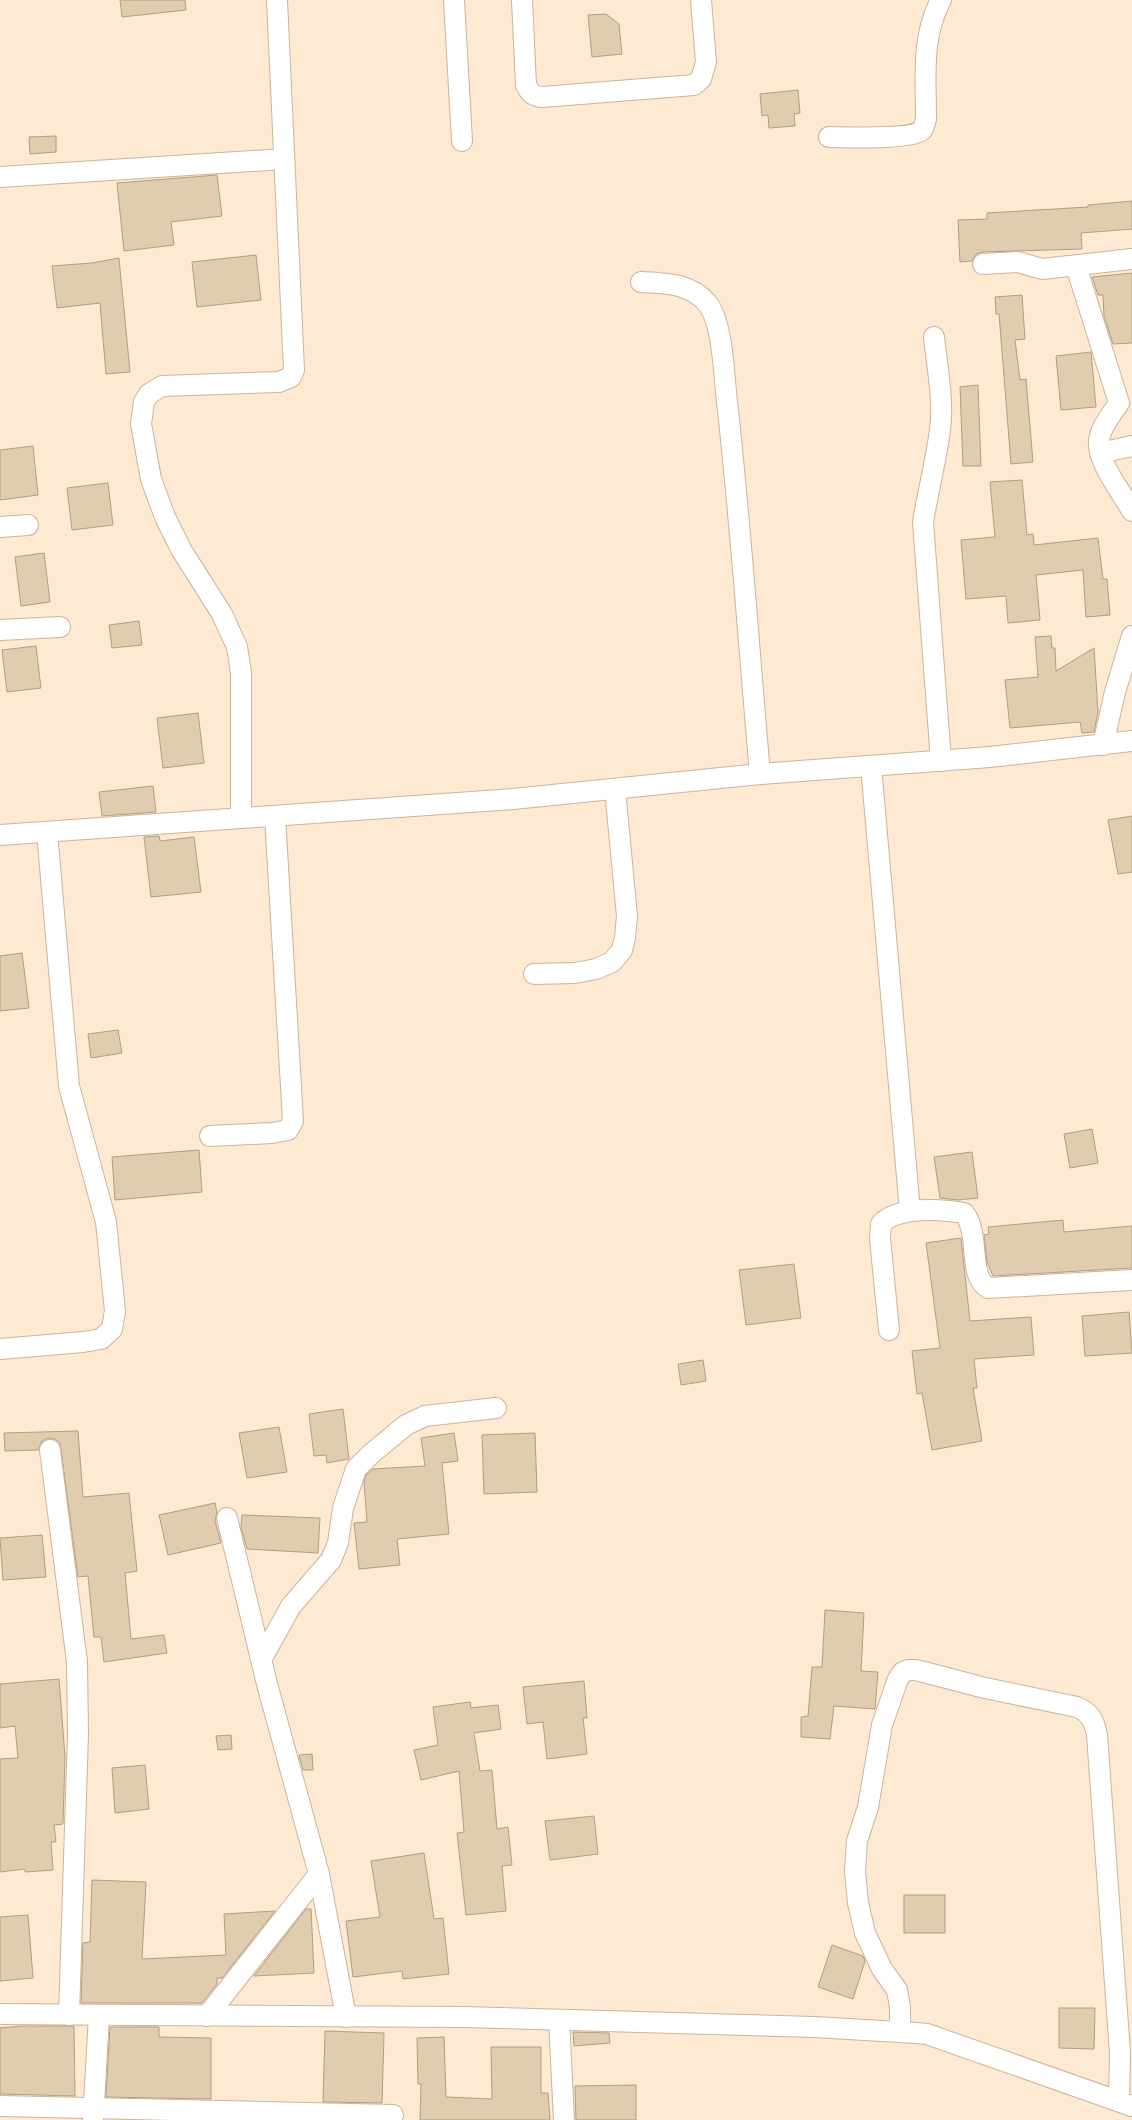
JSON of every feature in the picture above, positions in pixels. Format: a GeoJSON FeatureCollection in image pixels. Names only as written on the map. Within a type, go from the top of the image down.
{"type":"FeatureCollection","features":[{"type":"Feature","properties":{"kind":"street"},"geometry":{"type":"LineString","coordinates":[[241,818],[240,673],[237,647],[222,614],[182,551],[166,517],[151,479],[141,424],[144,402],[149,394],[162,386],[279,382],[291,377],[294,370],[277,0]]}},
{"type":"Feature","properties":{"kind":"street"},"geometry":{"type":"LineString","coordinates":[[454,0],[462,142]]}},
{"type":"Feature","properties":{"kind":"street"},"geometry":{"type":"LineString","coordinates":[[522,0],[526,85],[529,92],[542,97],[694,85],[701,79],[706,62],[701,0]]}},
{"type":"Feature","properties":{"kind":"street"},"geometry":{"type":"LineString","coordinates":[[829,137],[898,137],[915,134],[922,130],[926,119],[927,38],[933,14],[941,0]]}},
{"type":"Feature","properties":{"kind":"street"},"geometry":{"type":"LineString","coordinates":[[0,177],[284,159]]}},
{"type":"Feature","properties":{"kind":"street"},"geometry":{"type":"LineString","coordinates":[[983,264],[1018,262],[1042,270],[1111,260],[1132,259]]}},
{"type":"Feature","properties":{"kind":"street"},"geometry":{"type":"LineString","coordinates":[[1076,266],[1126,408],[1104,427],[1099,440],[1100,453],[1132,511]]}},
{"type":"Feature","properties":{"kind":"street"},"geometry":{"type":"LineString","coordinates":[[641,282],[674,283],[696,293],[708,303],[718,325],[730,437],[760,774]]}},
{"type":"Feature","properties":{"kind":"street"},"geometry":{"type":"LineString","coordinates":[[934,337],[941,411],[940,430],[928,486],[924,522],[941,761]]}},
{"type":"Feature","properties":{"kind":"street"},"geometry":{"type":"LineString","coordinates":[[1100,453],[1132,446]]}},
{"type":"Feature","properties":{"kind":"street"},"geometry":{"type":"LineString","coordinates":[[0,527],[28,525]]}},
{"type":"Feature","properties":{"kind":"street"},"geometry":{"type":"LineString","coordinates":[[0,630],[60,626]]}},
{"type":"Feature","properties":{"kind":"street"},"geometry":{"type":"LineString","coordinates":[[1103,745],[1115,692],[1132,636]]}},
{"type":"Feature","properties":{"kind":"street"},"geometry":{"type":"LineString","coordinates":[[0,835],[514,799],[760,774],[941,761],[1132,742]]}},
{"type":"Feature","properties":{"kind":"street"},"geometry":{"type":"LineString","coordinates":[[871,766],[910,1211]]}},
{"type":"Feature","properties":{"kind":"street"},"geometry":{"type":"LineString","coordinates":[[534,974],[575,973],[596,969],[612,962],[622,950],[626,938],[627,916],[615,789]]}},
{"type":"Feature","properties":{"kind":"street"},"geometry":{"type":"LineString","coordinates":[[210,1136],[272,1133],[288,1130],[293,1121],[275,816]]}},
{"type":"Feature","properties":{"kind":"street"},"geometry":{"type":"LineString","coordinates":[[0,1349],[101,1339],[112,1329],[115,1311],[106,1222],[69,1086],[47,832]]}},
{"type":"Feature","properties":{"kind":"street"},"geometry":{"type":"LineString","coordinates":[[889,1330],[880,1239],[881,1224],[894,1214],[910,1211],[964,1213],[969,1220],[974,1234],[978,1277],[982,1284],[988,1288],[1132,1280]]}},
{"type":"Feature","properties":{"kind":"street"},"geometry":{"type":"LineString","coordinates":[[261,1660],[291,1606],[331,1560],[338,1543],[342,1508],[356,1469],[370,1454],[406,1425],[425,1416],[496,1408]]}},
{"type":"Feature","properties":{"kind":"street"},"geometry":{"type":"LineString","coordinates":[[50,1450],[77,1662],[78,1734],[69,2015]]}},
{"type":"Feature","properties":{"kind":"street"},"geometry":{"type":"LineString","coordinates":[[227,1518],[261,1660],[320,1874],[346,2017]]}},
{"type":"Feature","properties":{"kind":"street"},"geometry":{"type":"LineString","coordinates":[[0,2014],[559,2020],[814,2027],[927,2034],[1125,2104],[1098,1736],[1090,1714],[1077,1707],[985,1688],[916,1670],[903,1672],[898,1679],[882,1725],[868,1807],[857,1841],[855,1870],[858,1903],[865,1933],[882,1969],[897,1990],[900,2007],[900,2032]]}},
{"type":"Feature","properties":{"kind":"street"},"geometry":{"type":"LineString","coordinates":[[207,2016],[320,1874]]}},
{"type":"Feature","properties":{"kind":"street"},"geometry":{"type":"LineString","coordinates":[[94,2114],[99,2016]]}},
{"type":"Feature","properties":{"kind":"street"},"geometry":{"type":"LineString","coordinates":[[559,2020],[564,2120]]}},
{"type":"Feature","properties":{"kind":"street"},"geometry":{"type":"LineString","coordinates":[[0,2106],[94,2114],[393,2115]]}},
{"type":"Feature","properties":{"kind":"building"},"geometry":{"type":"Polygon","coordinates":[[[120,0],[185,0],[186,10],[122,17],[120,0]]]}},
{"type":"Feature","properties":{"kind":"building"},"geometry":{"type":"Polygon","coordinates":[[[606,14],[619,24],[622,54],[592,57],[588,15],[606,14]]]}},
{"type":"Feature","properties":{"kind":"building"},"geometry":{"type":"Polygon","coordinates":[[[798,90],[800,113],[794,114],[795,126],[769,128],[768,115],[762,116],[760,94],[798,90]]]}},
{"type":"Feature","properties":{"kind":"building"},"geometry":{"type":"Polygon","coordinates":[[[56,136],[56,152],[30,154],[29,137],[56,136]]]}},
{"type":"Feature","properties":{"kind":"building"},"geometry":{"type":"Polygon","coordinates":[[[217,175],[222,216],[171,222],[174,245],[124,251],[117,183],[217,175]]]}},
{"type":"Feature","properties":{"kind":"building"},"geometry":{"type":"Polygon","coordinates":[[[1132,201],[1132,229],[1081,233],[1082,249],[982,252],[976,254],[972,261],[960,262],[958,220],[987,219],[987,213],[1088,207],[1088,205],[1132,201]]]}},
{"type":"Feature","properties":{"kind":"building"},"geometry":{"type":"Polygon","coordinates":[[[256,255],[261,300],[197,307],[192,262],[256,255]]]}},
{"type":"Feature","properties":{"kind":"building"},"geometry":{"type":"Polygon","coordinates":[[[119,258],[130,372],[106,374],[100,303],[57,308],[52,266],[92,263],[119,258]]]}},
{"type":"Feature","properties":{"kind":"building"},"geometry":{"type":"Polygon","coordinates":[[[1132,273],[1132,343],[1113,344],[1104,316],[1103,295],[1098,295],[1092,277],[1132,273]]]}},
{"type":"Feature","properties":{"kind":"building"},"geometry":{"type":"Polygon","coordinates":[[[1022,295],[1025,339],[1015,340],[1020,380],[1026,379],[1033,462],[1011,464],[999,314],[996,314],[995,297],[1022,295]]]}},
{"type":"Feature","properties":{"kind":"building"},"geometry":{"type":"Polygon","coordinates":[[[1091,352],[1096,407],[1061,410],[1056,356],[1091,352]]]}},
{"type":"Feature","properties":{"kind":"building"},"geometry":{"type":"Polygon","coordinates":[[[978,385],[981,466],[963,466],[960,387],[978,385]]]}},
{"type":"Feature","properties":{"kind":"building"},"geometry":{"type":"Polygon","coordinates":[[[33,446],[38,495],[0,500],[0,450],[33,446]]]}},
{"type":"Feature","properties":{"kind":"building"},"geometry":{"type":"Polygon","coordinates":[[[1022,480],[1027,535],[1033,534],[1034,545],[1098,538],[1103,579],[1107,579],[1110,615],[1086,617],[1083,570],[1036,575],[1040,620],[1008,623],[1006,596],[966,599],[961,540],[995,537],[990,482],[1022,480]]]}},
{"type":"Feature","properties":{"kind":"building"},"geometry":{"type":"Polygon","coordinates":[[[108,483],[113,525],[72,530],[67,488],[108,483]]]}},
{"type":"Feature","properties":{"kind":"building"},"geometry":{"type":"Polygon","coordinates":[[[44,553],[50,602],[21,606],[15,557],[44,553]]]}},
{"type":"Feature","properties":{"kind":"building"},"geometry":{"type":"Polygon","coordinates":[[[139,621],[142,645],[112,648],[109,625],[139,621]]]}},
{"type":"Feature","properties":{"kind":"building"},"geometry":{"type":"Polygon","coordinates":[[[1051,636],[1052,648],[1055,648],[1056,671],[1094,648],[1098,712],[1094,732],[1082,733],[1080,722],[1010,728],[1005,680],[1038,677],[1035,637],[1051,636]]]}},
{"type":"Feature","properties":{"kind":"building"},"geometry":{"type":"Polygon","coordinates":[[[36,646],[41,688],[7,692],[2,650],[36,646]]]}},
{"type":"Feature","properties":{"kind":"building"},"geometry":{"type":"Polygon","coordinates":[[[198,713],[204,763],[163,768],[157,718],[198,713]]]}},
{"type":"Feature","properties":{"kind":"building"},"geometry":{"type":"Polygon","coordinates":[[[153,786],[156,812],[102,816],[99,792],[153,786]]]}},
{"type":"Feature","properties":{"kind":"building"},"geometry":{"type":"Polygon","coordinates":[[[1132,816],[1132,872],[1118,874],[1108,820],[1132,816]]]}},
{"type":"Feature","properties":{"kind":"building"},"geometry":{"type":"Polygon","coordinates":[[[159,836],[160,841],[194,837],[201,892],[151,897],[144,837],[159,836]]]}},
{"type":"Feature","properties":{"kind":"building"},"geometry":{"type":"Polygon","coordinates":[[[22,953],[29,1008],[0,1011],[0,956],[22,953]]]}},
{"type":"Feature","properties":{"kind":"building"},"geometry":{"type":"Polygon","coordinates":[[[118,1030],[122,1053],[91,1058],[88,1034],[118,1030]]]}},
{"type":"Feature","properties":{"kind":"building"},"geometry":{"type":"Polygon","coordinates":[[[1092,1129],[1098,1163],[1070,1168],[1064,1134],[1092,1129]]]}},
{"type":"Feature","properties":{"kind":"building"},"geometry":{"type":"Polygon","coordinates":[[[199,1150],[202,1192],[115,1200],[112,1157],[199,1150]]]}},
{"type":"Feature","properties":{"kind":"building"},"geometry":{"type":"Polygon","coordinates":[[[972,1152],[978,1198],[958,1200],[940,1198],[934,1157],[972,1152]]]}},
{"type":"Feature","properties":{"kind":"building"},"geometry":{"type":"Polygon","coordinates":[[[1063,1220],[1064,1232],[1132,1226],[1132,1268],[993,1276],[987,1262],[984,1235],[989,1234],[988,1227],[1063,1220]]]}},
{"type":"Feature","properties":{"kind":"building"},"geometry":{"type":"Polygon","coordinates":[[[961,1238],[970,1321],[1031,1317],[1034,1355],[974,1359],[977,1388],[973,1388],[982,1441],[932,1450],[922,1393],[917,1394],[912,1351],[940,1348],[926,1243],[961,1238]]]}},
{"type":"Feature","properties":{"kind":"building"},"geometry":{"type":"Polygon","coordinates":[[[794,1264],[801,1318],[746,1325],[739,1270],[794,1264]]]}},
{"type":"Feature","properties":{"kind":"building"},"geometry":{"type":"Polygon","coordinates":[[[1129,1312],[1132,1353],[1085,1356],[1082,1316],[1129,1312]]]}},
{"type":"Feature","properties":{"kind":"building"},"geometry":{"type":"Polygon","coordinates":[[[703,1360],[706,1381],[681,1385],[678,1364],[703,1360]]]}},
{"type":"Feature","properties":{"kind":"building"},"geometry":{"type":"Polygon","coordinates":[[[343,1409],[349,1459],[327,1463],[326,1455],[314,1456],[309,1414],[343,1409]]]}},
{"type":"Feature","properties":{"kind":"building"},"geometry":{"type":"Polygon","coordinates":[[[279,1427],[287,1472],[247,1478],[239,1433],[279,1427]]]}},
{"type":"Feature","properties":{"kind":"building"},"geometry":{"type":"Polygon","coordinates":[[[78,1431],[83,1497],[129,1493],[137,1571],[125,1573],[131,1639],[164,1635],[167,1653],[104,1662],[101,1637],[94,1637],[88,1576],[78,1577],[60,1443],[55,1439],[48,1438],[42,1441],[38,1450],[5,1451],[4,1433],[78,1431]]]}},
{"type":"Feature","properties":{"kind":"building"},"geometry":{"type":"Polygon","coordinates":[[[454,1433],[458,1461],[442,1463],[449,1534],[397,1539],[400,1565],[359,1569],[354,1523],[367,1522],[364,1483],[366,1475],[373,1469],[425,1466],[421,1438],[454,1433]]]}},
{"type":"Feature","properties":{"kind":"building"},"geometry":{"type":"Polygon","coordinates":[[[535,1433],[537,1492],[484,1494],[482,1435],[535,1433]]]}},
{"type":"Feature","properties":{"kind":"building"},"geometry":{"type":"Polygon","coordinates":[[[215,1503],[217,1513],[215,1521],[221,1543],[168,1555],[159,1515],[215,1503]]]}},
{"type":"Feature","properties":{"kind":"building"},"geometry":{"type":"Polygon","coordinates":[[[242,1515],[320,1518],[318,1553],[247,1549],[241,1527],[242,1515]]]}},
{"type":"Feature","properties":{"kind":"building"},"geometry":{"type":"Polygon","coordinates":[[[42,1535],[46,1577],[3,1580],[0,1538],[42,1535]]]}},
{"type":"Feature","properties":{"kind":"building"},"geometry":{"type":"Polygon","coordinates":[[[825,1610],[864,1613],[861,1671],[878,1672],[875,1709],[834,1706],[830,1739],[801,1737],[801,1717],[808,1716],[812,1667],[822,1667],[825,1610]]]}},
{"type":"Feature","properties":{"kind":"building"},"geometry":{"type":"Polygon","coordinates":[[[59,1679],[65,1757],[63,1824],[54,1825],[56,1842],[51,1842],[53,1870],[25,1872],[25,1869],[0,1872],[0,1759],[18,1758],[15,1726],[0,1728],[0,1684],[59,1679]]]}},
{"type":"Feature","properties":{"kind":"building"},"geometry":{"type":"Polygon","coordinates":[[[584,1681],[587,1718],[583,1718],[587,1754],[547,1759],[543,1722],[527,1724],[523,1687],[584,1681]]]}},
{"type":"Feature","properties":{"kind":"building"},"geometry":{"type":"Polygon","coordinates":[[[470,1702],[471,1708],[498,1705],[501,1729],[474,1733],[480,1771],[492,1770],[497,1829],[508,1827],[512,1865],[502,1866],[506,1911],[466,1915],[457,1833],[464,1832],[459,1771],[421,1780],[414,1750],[438,1745],[433,1707],[470,1702]]]}},
{"type":"Feature","properties":{"kind":"building"},"geometry":{"type":"Polygon","coordinates":[[[231,1735],[232,1749],[218,1750],[216,1736],[231,1735]]]}},
{"type":"Feature","properties":{"kind":"building"},"geometry":{"type":"Polygon","coordinates":[[[312,1754],[313,1770],[303,1770],[299,1755],[312,1754]]]}},
{"type":"Feature","properties":{"kind":"building"},"geometry":{"type":"Polygon","coordinates":[[[145,1765],[149,1809],[115,1813],[112,1768],[145,1765]]]}},
{"type":"Feature","properties":{"kind":"building"},"geometry":{"type":"Polygon","coordinates":[[[594,1816],[598,1854],[550,1860],[545,1821],[594,1816]]]}},
{"type":"Feature","properties":{"kind":"building"},"geometry":{"type":"Polygon","coordinates":[[[424,1853],[434,1919],[443,1918],[449,1974],[403,1979],[402,1971],[353,1977],[346,1921],[380,1917],[371,1861],[424,1853]]]}},
{"type":"Feature","properties":{"kind":"building"},"geometry":{"type":"Polygon","coordinates":[[[92,1880],[146,1882],[142,1959],[226,1955],[224,1914],[275,1911],[222,1978],[217,1978],[217,1984],[202,2003],[81,2003],[83,1943],[90,1942],[92,1880]]]}},
{"type":"Feature","properties":{"kind":"building"},"geometry":{"type":"Polygon","coordinates":[[[904,1895],[945,1895],[945,1933],[904,1933],[904,1895]]]}},
{"type":"Feature","properties":{"kind":"building"},"geometry":{"type":"Polygon","coordinates":[[[306,1909],[311,1909],[314,1973],[254,1976],[306,1909]]]}},
{"type":"Feature","properties":{"kind":"building"},"geometry":{"type":"Polygon","coordinates":[[[28,1915],[33,1978],[0,1981],[0,1917],[28,1915]]]}},
{"type":"Feature","properties":{"kind":"building"},"geometry":{"type":"Polygon","coordinates":[[[832,1945],[863,1956],[865,1961],[853,1999],[818,1987],[832,1945]]]}},
{"type":"Feature","properties":{"kind":"building"},"geometry":{"type":"Polygon","coordinates":[[[1059,2008],[1095,2008],[1094,2049],[1059,2048],[1059,2008]]]}},
{"type":"Feature","properties":{"kind":"building"},"geometry":{"type":"Polygon","coordinates":[[[74,2026],[75,2096],[0,2094],[0,2028],[74,2026]]]}},
{"type":"Feature","properties":{"kind":"building"},"geometry":{"type":"Polygon","coordinates":[[[110,2027],[159,2027],[159,2037],[211,2038],[211,2099],[106,2097],[110,2027]]]}},
{"type":"Feature","properties":{"kind":"building"},"geometry":{"type":"Polygon","coordinates":[[[325,2031],[384,2033],[382,2103],[323,2102],[325,2031]]]}},
{"type":"Feature","properties":{"kind":"building"},"geometry":{"type":"Polygon","coordinates":[[[573,2032],[609,2033],[610,2043],[574,2046],[573,2032]]]}},
{"type":"Feature","properties":{"kind":"building"},"geometry":{"type":"Polygon","coordinates":[[[444,2037],[446,2097],[492,2099],[491,2047],[541,2047],[541,2093],[548,2093],[550,2120],[420,2120],[421,2084],[418,2084],[417,2038],[444,2037]]]}},
{"type":"Feature","properties":{"kind":"building"},"geometry":{"type":"Polygon","coordinates":[[[636,2085],[636,2120],[576,2120],[575,2086],[636,2085]]]}}]}
